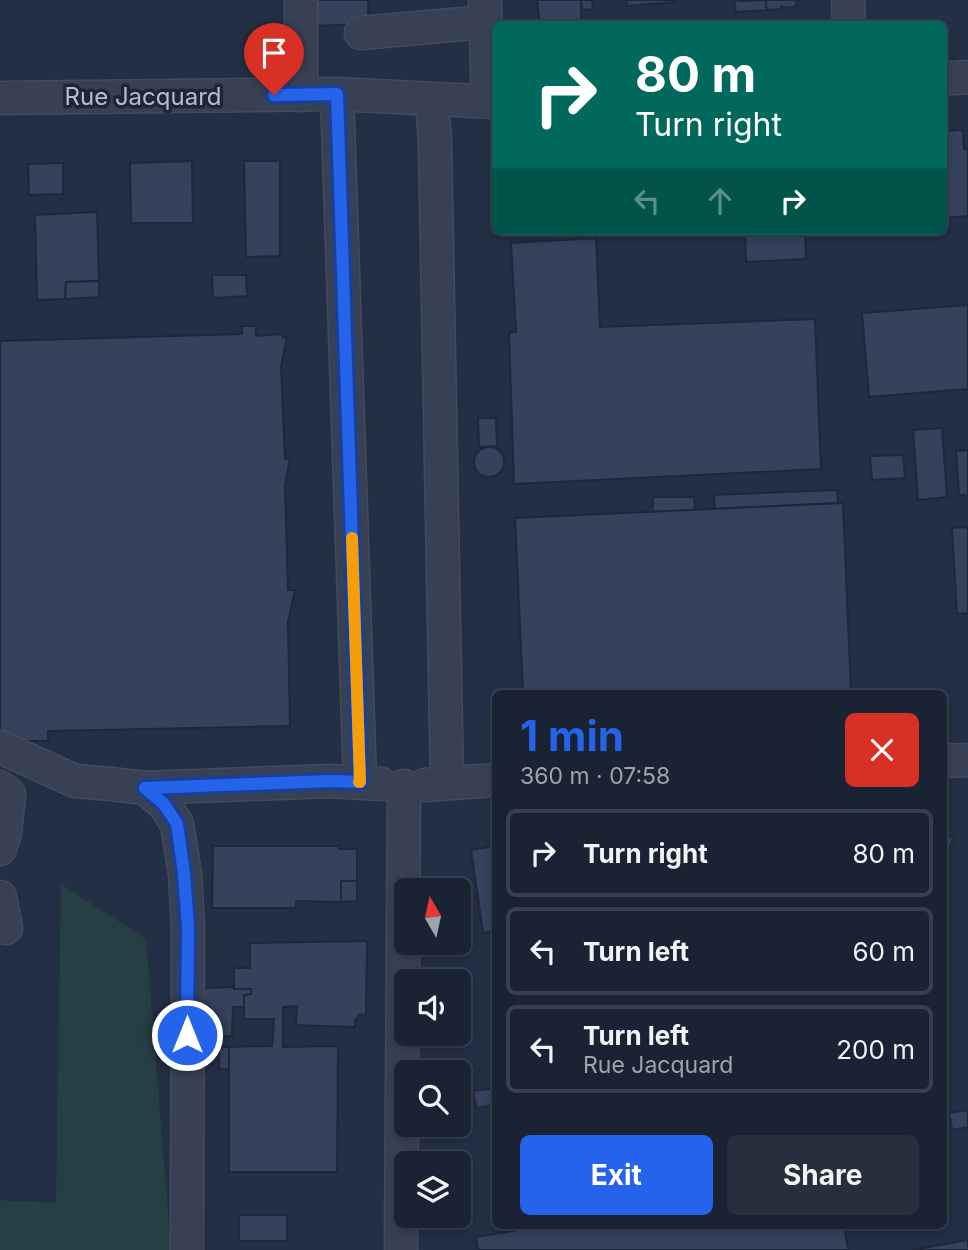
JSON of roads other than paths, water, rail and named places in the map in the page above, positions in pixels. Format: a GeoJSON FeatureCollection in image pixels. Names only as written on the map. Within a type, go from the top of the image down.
{"type":"FeatureCollection","features":[{"type":"Feature","properties":{"kind":"street"},"geometry":{"type":"LineString","coordinates":[[301,0],[302,95]]}},
{"type":"Feature","properties":{"kind":"street"},"geometry":{"type":"LineString","coordinates":[[848,0],[849,21]]}},
{"type":"Feature","properties":{"kind":"street"},"geometry":{"type":"LineString","coordinates":[[361,33],[485,11],[492,102]]}},
{"type":"Feature","properties":{"kind":"street"},"geometry":{"type":"LineString","coordinates":[[947,79],[968,77]]}},
{"type":"Feature","properties":{"kind":"street"},"geometry":{"type":"LineString","coordinates":[[337,94],[360,782]]}},
{"type":"Feature","properties":{"kind":"street","name":"Rue Jacquard"},"geometry":{"type":"LineString","coordinates":[[0,97],[337,94],[492,102]]}},
{"type":"Feature","properties":{"kind":"street"},"geometry":{"type":"LineString","coordinates":[[432,100],[436,164],[447,783]]}},
{"type":"Feature","properties":{"kind":"street"},"geometry":{"type":"LineString","coordinates":[[0,747],[75,781],[145,788],[330,781],[404,786],[492,780]]}},
{"type":"Feature","properties":{"kind":"street"},"geometry":{"type":"LineString","coordinates":[[947,761],[968,760]]}},
{"type":"Feature","properties":{"kind":"street"},"geometry":{"type":"LineString","coordinates":[[401,1250],[404,786]]}},
{"type":"Feature","properties":{"kind":"street"},"geometry":{"type":"LineString","coordinates":[[0,787],[9,794],[5,833],[0,849]]}},
{"type":"Feature","properties":{"kind":"street"},"geometry":{"type":"LineString","coordinates":[[145,788],[164,804],[177,824],[184,874],[188,927],[187,1250]]}},
{"type":"Feature","properties":{"kind":"street"},"geometry":{"type":"LineString","coordinates":[[0,897],[6,928]]}}]}
